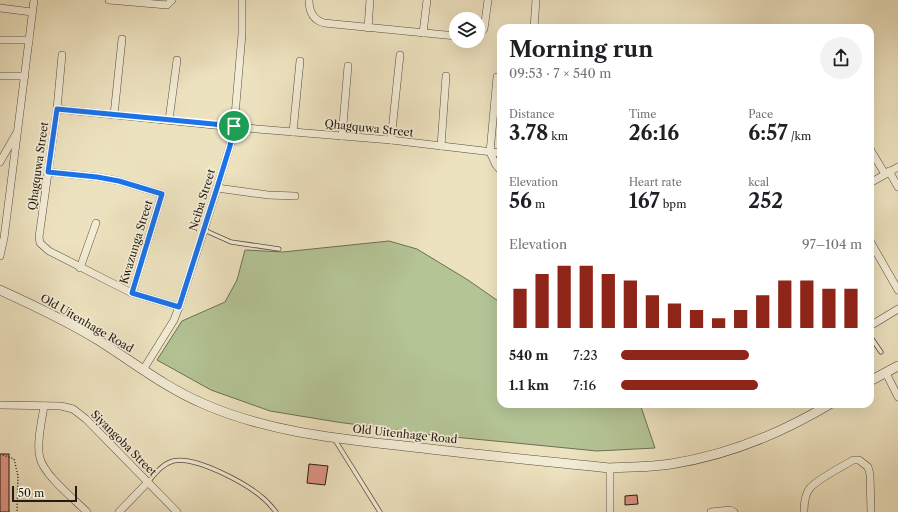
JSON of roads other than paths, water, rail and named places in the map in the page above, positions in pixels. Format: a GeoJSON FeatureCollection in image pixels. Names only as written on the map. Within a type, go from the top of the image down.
{"type":"FeatureCollection","features":[{"type":"Feature","properties":{"kind":"street"},"geometry":{"type":"LineString","coordinates":[[0,256],[4,238],[34,0]]}},
{"type":"Feature","properties":{"kind":"street"},"geometry":{"type":"LineString","coordinates":[[109,0],[167,5],[172,0]]}},
{"type":"Feature","properties":{"kind":"street","name":"Nciba Street"},"geometry":{"type":"LineString","coordinates":[[143,370],[174,320],[230,146],[234,126],[242,34],[242,0]]}},
{"type":"Feature","properties":{"kind":"street"},"geometry":{"type":"LineString","coordinates":[[309,0],[311,11],[319,22],[449,35]]}},
{"type":"Feature","properties":{"kind":"street"},"geometry":{"type":"LineString","coordinates":[[368,28],[370,0]]}},
{"type":"Feature","properties":{"kind":"street"},"geometry":{"type":"LineString","coordinates":[[423,33],[427,0]]}},
{"type":"Feature","properties":{"kind":"street"},"geometry":{"type":"LineString","coordinates":[[485,21],[488,0]]}},
{"type":"Feature","properties":{"kind":"street"},"geometry":{"type":"LineString","coordinates":[[534,24],[536,0]]}},
{"type":"Feature","properties":{"kind":"street"},"geometry":{"type":"LineString","coordinates":[[0,8],[32,12]]}},
{"type":"Feature","properties":{"kind":"street"},"geometry":{"type":"LineString","coordinates":[[114,115],[122,39]]}},
{"type":"Feature","properties":{"kind":"street"},"geometry":{"type":"LineString","coordinates":[[0,40],[29,40]]}},
{"type":"Feature","properties":{"kind":"street"},"geometry":{"type":"LineString","coordinates":[[57,109],[62,55]]}},
{"type":"Feature","properties":{"kind":"street"},"geometry":{"type":"LineString","coordinates":[[391,140],[400,55]]}},
{"type":"Feature","properties":{"kind":"street"},"geometry":{"type":"LineString","coordinates":[[169,120],[177,60]]}},
{"type":"Feature","properties":{"kind":"street"},"geometry":{"type":"LineString","coordinates":[[293,132],[300,61]]}},
{"type":"Feature","properties":{"kind":"street"},"geometry":{"type":"LineString","coordinates":[[342,136],[348,66]]}},
{"type":"Feature","properties":{"kind":"street"},"geometry":{"type":"LineString","coordinates":[[0,76],[25,76]]}},
{"type":"Feature","properties":{"kind":"street"},"geometry":{"type":"LineString","coordinates":[[441,146],[446,76]]}},
{"type":"Feature","properties":{"kind":"street"},"geometry":{"type":"LineString","coordinates":[[497,77],[490,152],[497,166]]}},
{"type":"Feature","properties":{"kind":"street","name":"Qhagquwa Street"},"geometry":{"type":"LineString","coordinates":[[179,307],[132,293],[80,268],[49,251],[40,243],[39,237],[57,109],[391,140],[497,153]]}},
{"type":"Feature","properties":{"kind":"street"},"geometry":{"type":"LineString","coordinates":[[0,162],[18,129]]}},
{"type":"Feature","properties":{"kind":"street"},"geometry":{"type":"LineString","coordinates":[[874,155],[898,187]]}},
{"type":"Feature","properties":{"kind":"street"},"geometry":{"type":"LineString","coordinates":[[874,181],[898,167]]}},
{"type":"Feature","properties":{"kind":"street","name":"Kwazunga Street"},"geometry":{"type":"LineString","coordinates":[[48,172],[97,177],[119,181],[162,194],[132,293]]}},
{"type":"Feature","properties":{"kind":"street"},"geometry":{"type":"LineString","coordinates":[[217,188],[268,195],[295,196]]}},
{"type":"Feature","properties":{"kind":"street"},"geometry":{"type":"LineString","coordinates":[[80,268],[96,223]]}},
{"type":"Feature","properties":{"kind":"street"},"geometry":{"type":"LineString","coordinates":[[874,248],[898,290]]}},
{"type":"Feature","properties":{"kind":"street","name":"Old Uitenhage Road"},"geometry":{"type":"LineString","coordinates":[[0,290],[67,322],[178,392],[204,404],[234,416],[286,430],[334,439],[610,468],[670,464],[728,452],[754,443],[782,430],[823,408]]}},
{"type":"Feature","properties":{"kind":"street"},"geometry":{"type":"LineString","coordinates":[[874,324],[898,309]]}},
{"type":"Feature","properties":{"kind":"street"},"geometry":{"type":"LineString","coordinates":[[874,379],[898,366]]}},
{"type":"Feature","properties":{"kind":"street"},"geometry":{"type":"LineString","coordinates":[[886,373],[898,397]]}},
{"type":"Feature","properties":{"kind":"street","name":"Siyangoba Street"},"geometry":{"type":"LineString","coordinates":[[0,405],[61,406],[72,409],[86,419],[177,512]]}},
{"type":"Feature","properties":{"kind":"street"},"geometry":{"type":"LineString","coordinates":[[44,406],[39,445],[40,458],[46,471],[87,512]]}},
{"type":"Feature","properties":{"kind":"street"},"geometry":{"type":"LineString","coordinates":[[804,512],[805,498],[809,489],[815,483],[854,460],[859,460],[868,467],[870,474],[871,512]]}},
{"type":"Feature","properties":{"kind":"street"},"geometry":{"type":"LineString","coordinates":[[610,468],[610,512]]}},
{"type":"Feature","properties":{"kind":"street"},"geometry":{"type":"LineString","coordinates":[[119,512],[148,482]]}},
{"type":"Feature","properties":{"kind":"street"},"geometry":{"type":"LineString","coordinates":[[710,512],[730,510],[734,512]]}},
{"type":"Feature","properties":{"kind":"lane"},"geometry":{"type":"LineString","coordinates":[[204,230],[231,242],[279,249]]}},
{"type":"Feature","properties":{"kind":"lane"},"geometry":{"type":"LineString","coordinates":[[874,342],[881,352]]}},
{"type":"Feature","properties":{"kind":"lane"},"geometry":{"type":"LineString","coordinates":[[334,439],[380,512]]}},
{"type":"Feature","properties":{"kind":"lane"},"geometry":{"type":"LineString","coordinates":[[148,482],[164,466],[173,461],[182,459],[202,464],[242,483],[263,498],[276,512]]}}]}
